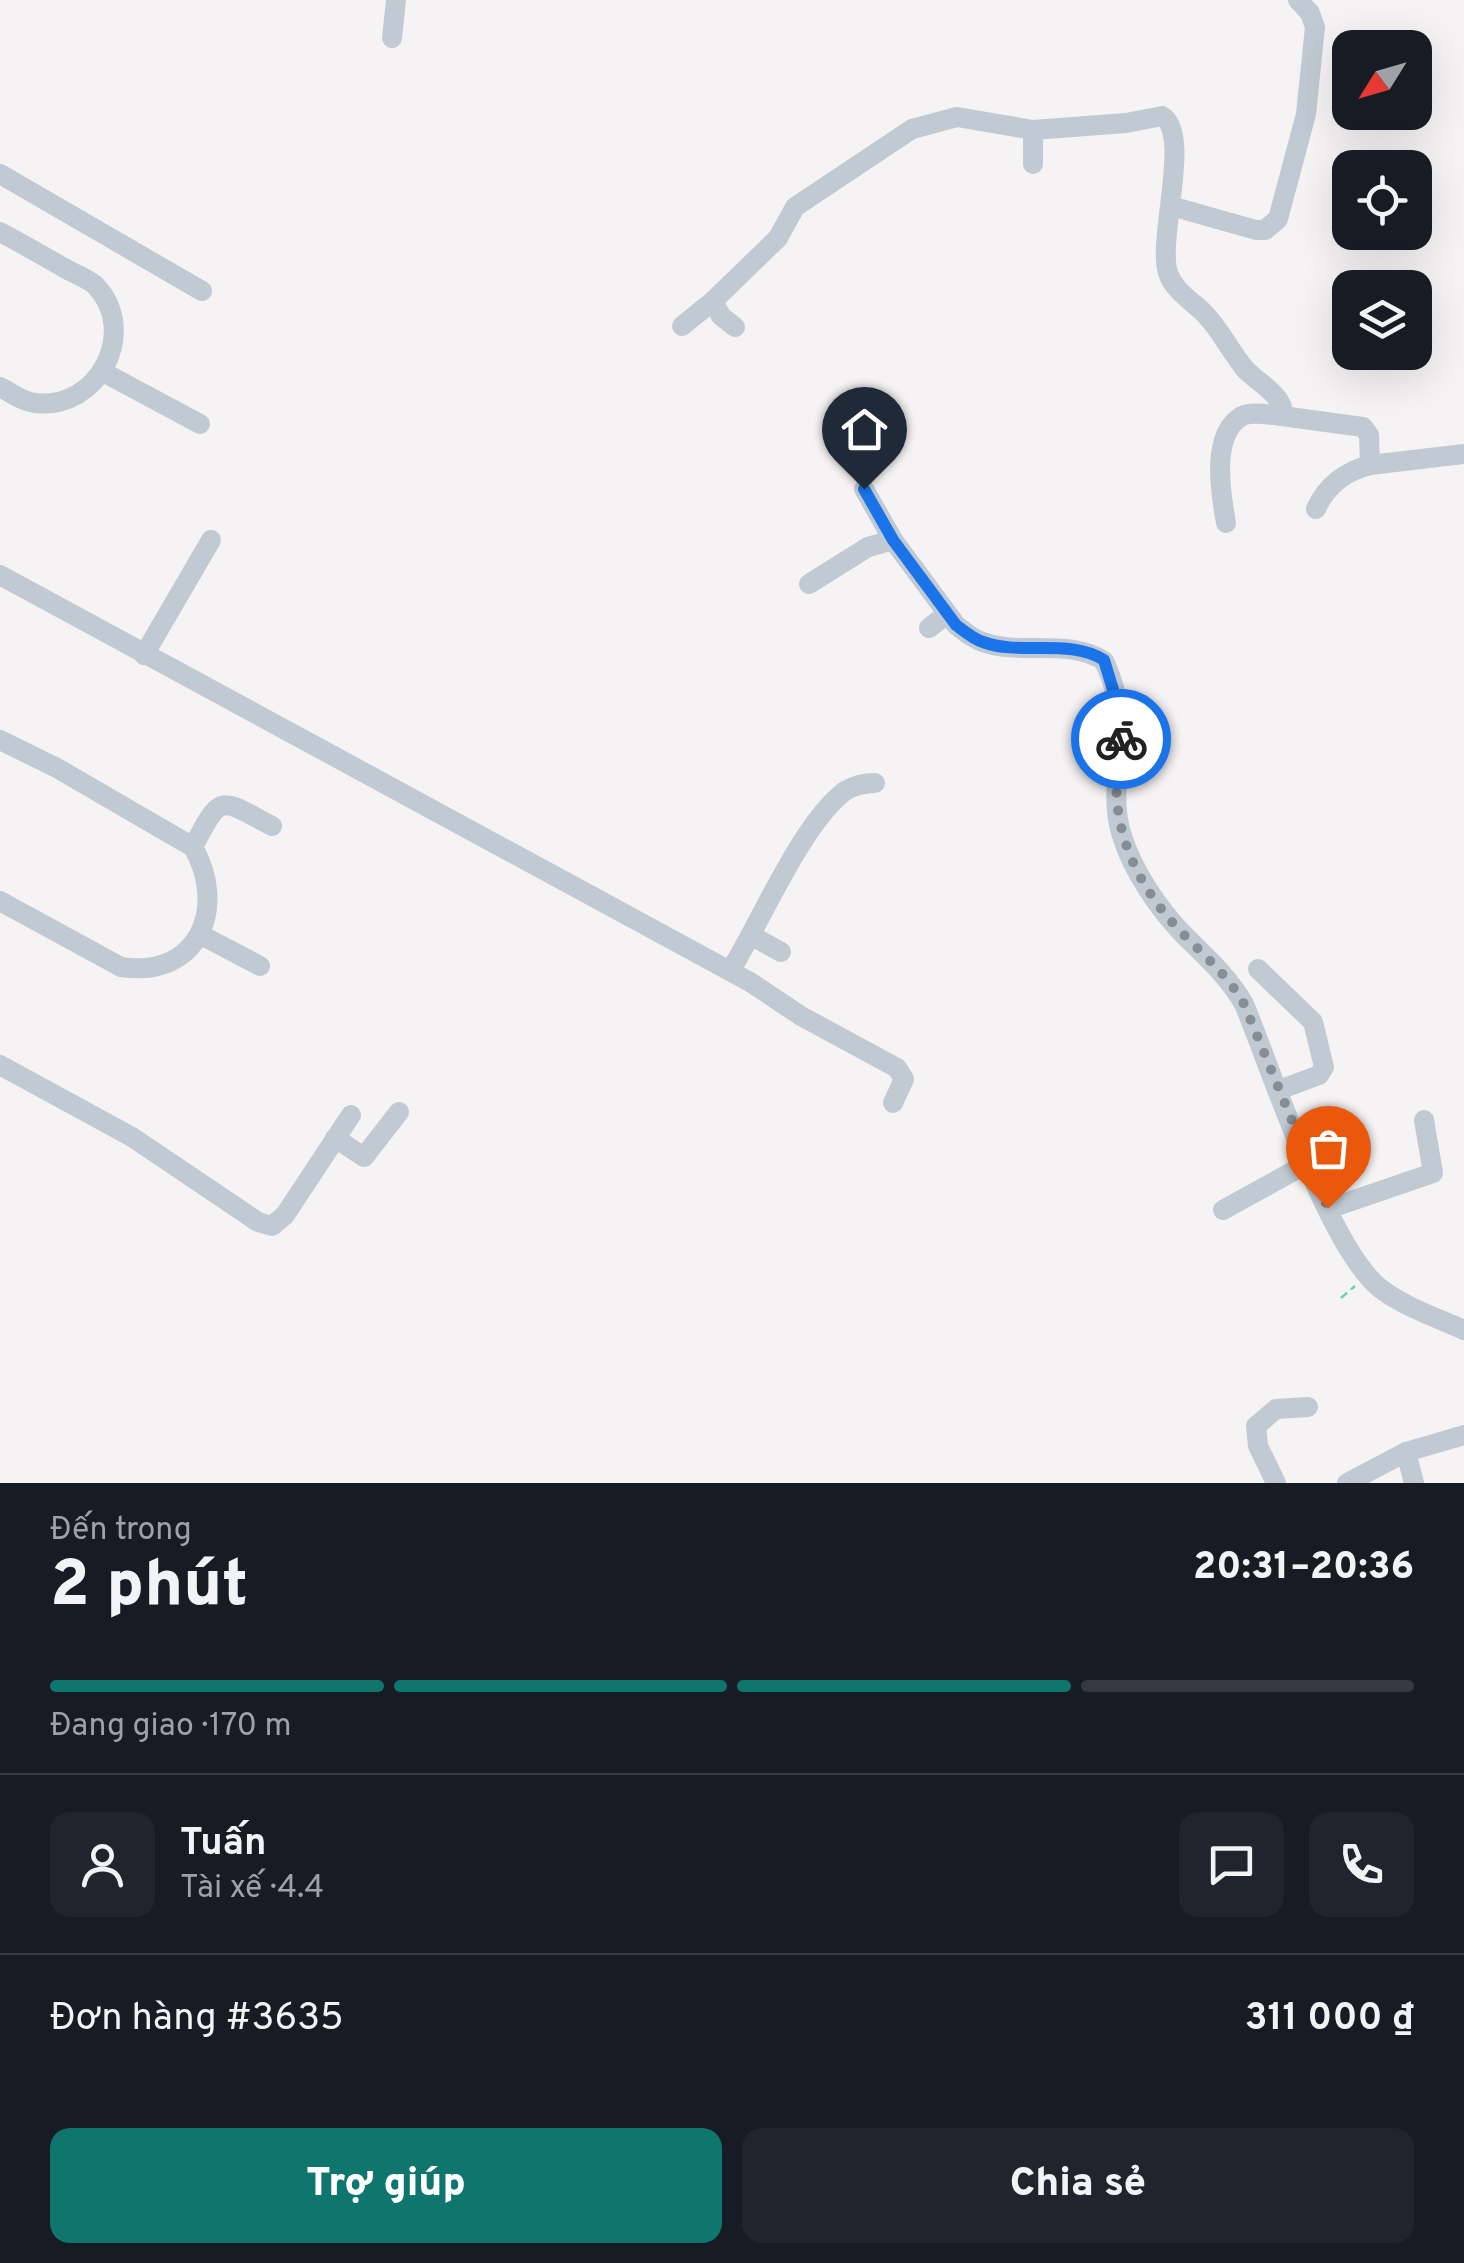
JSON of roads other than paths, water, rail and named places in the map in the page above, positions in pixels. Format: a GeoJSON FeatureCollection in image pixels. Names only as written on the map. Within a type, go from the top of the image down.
{"type":"FeatureCollection","features":[{"type":"Feature","properties":{"kind":"street"},"geometry":{"type":"LineString","coordinates":[[392,38],[396,0]]}},
{"type":"Feature","properties":{"kind":"street"},"geometry":{"type":"LineString","coordinates":[[1171,206],[1256,230],[1265,230],[1278,219],[1306,114],[1315,26],[1298,0]]}},
{"type":"Feature","properties":{"kind":"street"},"geometry":{"type":"LineString","coordinates":[[682,326],[778,238],[795,207],[912,129],[957,117],[1033,130],[1126,123],[1158,116],[1166,118],[1174,134],[1165,256],[1172,283],[1208,317],[1244,367],[1272,394],[1282,407],[1282,416]]}},
{"type":"Feature","properties":{"kind":"street"},"geometry":{"type":"LineString","coordinates":[[1033,130],[1033,164]]}},
{"type":"Feature","properties":{"kind":"street"},"geometry":{"type":"LineString","coordinates":[[0,174],[202,292]]}},
{"type":"Feature","properties":{"kind":"street"},"geometry":{"type":"LineString","coordinates":[[0,232],[95,285],[108,308],[112,342],[103,372],[89,387],[54,402],[32,403],[0,387]]}},
{"type":"Feature","properties":{"kind":"street"},"geometry":{"type":"LineString","coordinates":[[713,301],[721,316],[734,327]]}},
{"type":"Feature","properties":{"kind":"street"},"geometry":{"type":"LineString","coordinates":[[103,372],[200,424]]}},
{"type":"Feature","properties":{"kind":"street"},"geometry":{"type":"LineString","coordinates":[[1226,524],[1218,479],[1224,445],[1241,417],[1282,416],[1363,428],[1368,435],[1370,466]]}},
{"type":"Feature","properties":{"kind":"street"},"geometry":{"type":"LineString","coordinates":[[1316,509],[1330,488],[1350,472],[1464,454]]}},
{"type":"Feature","properties":{"kind":"street"},"geometry":{"type":"LineString","coordinates":[[864,489],[893,540],[956,625],[980,642],[1008,648],[1086,653],[1104,660],[1121,730],[1116,811],[1122,838],[1134,864],[1168,917],[1236,990],[1328,1208],[1361,1270],[1380,1288],[1464,1330]]}},
{"type":"Feature","properties":{"kind":"street"},"geometry":{"type":"LineString","coordinates":[[144,655],[210,540]]}},
{"type":"Feature","properties":{"kind":"street"},"geometry":{"type":"LineString","coordinates":[[809,584],[868,547],[893,540]]}},
{"type":"Feature","properties":{"kind":"street"},"geometry":{"type":"LineString","coordinates":[[0,575],[730,971],[801,1016],[898,1068],[904,1079],[893,1103]]}},
{"type":"Feature","properties":{"kind":"street"},"geometry":{"type":"LineString","coordinates":[[929,628],[947,614]]}},
{"type":"Feature","properties":{"kind":"street"},"geometry":{"type":"LineString","coordinates":[[0,740],[57,768],[192,847],[202,863],[207,916],[200,935],[187,951],[165,964],[142,970],[121,968],[0,900]]}},
{"type":"Feature","properties":{"kind":"street"},"geometry":{"type":"LineString","coordinates":[[730,971],[818,819],[844,792],[876,782]]}},
{"type":"Feature","properties":{"kind":"street"},"geometry":{"type":"LineString","coordinates":[[192,847],[212,810],[220,804],[229,804],[272,826]]}},
{"type":"Feature","properties":{"kind":"street"},"geometry":{"type":"LineString","coordinates":[[200,935],[260,966]]}},
{"type":"Feature","properties":{"kind":"street"},"geometry":{"type":"LineString","coordinates":[[752,936],[781,952]]}},
{"type":"Feature","properties":{"kind":"street"},"geometry":{"type":"LineString","coordinates":[[1258,969],[1313,1022],[1324,1068],[1318,1075],[1279,1090]]}},
{"type":"Feature","properties":{"kind":"street"},"geometry":{"type":"LineString","coordinates":[[0,1065],[132,1136],[258,1222],[272,1226],[286,1214],[351,1114]]}},
{"type":"Feature","properties":{"kind":"street"},"geometry":{"type":"LineString","coordinates":[[336,1138],[364,1157],[400,1112]]}},
{"type":"Feature","properties":{"kind":"street"},"geometry":{"type":"LineString","coordinates":[[1328,1208],[1433,1173],[1424,1120]]}},
{"type":"Feature","properties":{"kind":"street"},"geometry":{"type":"LineString","coordinates":[[1223,1210],[1308,1163]]}},
{"type":"Feature","properties":{"kind":"street"},"geometry":{"type":"LineString","coordinates":[[1276,1483],[1258,1446],[1258,1420],[1276,1409],[1308,1407]]}},
{"type":"Feature","properties":{"kind":"street"},"geometry":{"type":"LineString","coordinates":[[1347,1483],[1369,1478],[1406,1452],[1464,1435]]}},
{"type":"Feature","properties":{"kind":"street"},"geometry":{"type":"LineString","coordinates":[[1406,1452],[1414,1483]]}}]}
